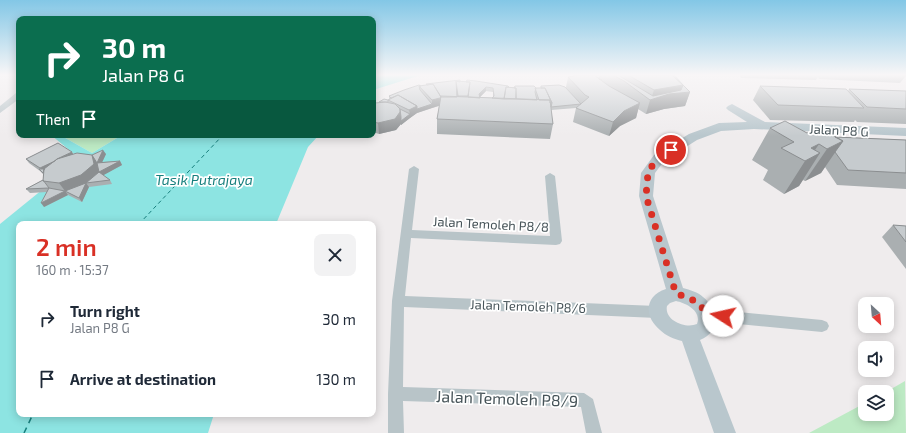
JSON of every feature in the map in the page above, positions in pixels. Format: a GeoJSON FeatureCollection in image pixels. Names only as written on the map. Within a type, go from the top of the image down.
{"type":"FeatureCollection","features":[{"type":"Feature","properties":{"kind":"street"},"geometry":{"type":"LineString","coordinates":[[0,110],[16,97]]}},
{"type":"Feature","properties":{"kind":"street"},"geometry":{"type":"LineString","coordinates":[[719,127],[731,106],[763,126]]}},
{"type":"Feature","properties":{"kind":"street","name":"Jalan P8 G"},"geometry":{"type":"LineString","coordinates":[[676,294],[646,196],[648,173],[659,158],[692,137],[719,127],[763,126],[906,132]]}},
{"type":"Feature","properties":{"kind":"street"},"geometry":{"type":"LineString","coordinates":[[396,433],[395,394],[398,301],[414,169]]}},
{"type":"Feature","properties":{"kind":"street","name":"Jalan Temoleh P8/8"},"geometry":{"type":"LineString","coordinates":[[407,234],[556,241],[550,176]]}},
{"type":"Feature","properties":{"kind":"street"},"geometry":{"type":"LineString","coordinates":[[667,294],[686,296],[695,300],[702,307],[707,315],[706,327],[702,331],[688,334],[678,332],[661,320],[657,312],[657,304],[661,298],[667,294]]}},
{"type":"Feature","properties":{"kind":"street","name":"Jalan Temoleh P8/6"},"geometry":{"type":"LineString","coordinates":[[398,301],[657,312]]}},
{"type":"Feature","properties":{"kind":"street"},"geometry":{"type":"LineString","coordinates":[[707,315],[822,326]]}},
{"type":"Feature","properties":{"kind":"street"},"geometry":{"type":"LineString","coordinates":[[688,334],[725,433]]}},
{"type":"Feature","properties":{"kind":"street","name":"Jalan Temoleh P8/9"},"geometry":{"type":"LineString","coordinates":[[395,394],[584,400],[588,404],[594,433]]}},
{"type":"Feature","properties":{"kind":"green space"},"geometry":{"type":"Polygon","coordinates":[[[65,138],[117,138],[92,153],[65,138]]]}},
{"type":"Feature","properties":{"kind":"green space"},"geometry":{"type":"Polygon","coordinates":[[[905,381],[906,433],[809,433],[858,407],[858,421],[894,421],[894,387],[905,381]]]}},
{"type":"Feature","properties":{"kind":"water","name":"Tasik Putrajaya"},"geometry":{"type":"Polygon","coordinates":[[[55,138],[65,138],[92,153],[117,138],[316,138],[308,147],[277,221],[16,221],[16,417],[213,417],[208,433],[0,433],[0,224],[80,159],[55,138]]]}},
{"type":"Feature","properties":{"kind":"building"},"geometry":{"type":"Polygon","coordinates":[[[391,95],[398,95],[391,98],[389,96],[391,95]]]}},
{"type":"Feature","properties":{"kind":"building"},"geometry":{"type":"Polygon","coordinates":[[[398,95],[424,95],[432,104],[417,109],[417,106],[398,95]]]}},
{"type":"Feature","properties":{"kind":"building"},"geometry":{"type":"Polygon","coordinates":[[[398,95],[417,106],[409,110],[388,100],[398,95]]]}},
{"type":"Feature","properties":{"kind":"building"},"geometry":{"type":"Polygon","coordinates":[[[428,95],[440,95],[441,97],[440,98],[432,100],[428,95]]]}},
{"type":"Feature","properties":{"kind":"building"},"geometry":{"type":"Polygon","coordinates":[[[440,95],[457,95],[457,97],[441,97],[440,95]]]}},
{"type":"Feature","properties":{"kind":"building"},"geometry":{"type":"Polygon","coordinates":[[[468,95],[479,95],[480,98],[468,97],[468,95]]]}},
{"type":"Feature","properties":{"kind":"building"},"geometry":{"type":"Polygon","coordinates":[[[505,95],[504,99],[492,98],[494,96],[505,95]]]}},
{"type":"Feature","properties":{"kind":"building"},"geometry":{"type":"Polygon","coordinates":[[[505,95],[516,95],[516,99],[504,99],[505,95]]]}},
{"type":"Feature","properties":{"kind":"building"},"geometry":{"type":"Polygon","coordinates":[[[516,95],[536,95],[537,100],[516,99],[516,95]]]}},
{"type":"Feature","properties":{"kind":"building"},"geometry":{"type":"Polygon","coordinates":[[[537,95],[548,95],[552,103],[550,103],[550,100],[539,100],[537,95]]]}},
{"type":"Feature","properties":{"kind":"building"},"geometry":{"type":"Polygon","coordinates":[[[548,95],[573,95],[581,104],[551,107],[552,103],[548,95]]]}},
{"type":"Feature","properties":{"kind":"building"},"geometry":{"type":"Polygon","coordinates":[[[585,95],[626,95],[640,103],[624,111],[613,122],[576,108],[589,97],[585,95]]]}},
{"type":"Feature","properties":{"kind":"building"},"geometry":{"type":"Polygon","coordinates":[[[643,95],[665,95],[650,100],[643,95]]]}},
{"type":"Feature","properties":{"kind":"building"},"geometry":{"type":"Polygon","coordinates":[[[769,95],[852,95],[864,108],[778,105],[769,95]]]}},
{"type":"Feature","properties":{"kind":"building"},"geometry":{"type":"Polygon","coordinates":[[[855,95],[906,95],[906,109],[867,107],[855,95]]]}},
{"type":"Feature","properties":{"kind":"building"},"geometry":{"type":"Polygon","coordinates":[[[441,96],[550,100],[553,124],[437,119],[441,96]]]}},
{"type":"Feature","properties":{"kind":"building"},"geometry":{"type":"Polygon","coordinates":[[[384,99],[388,100],[388,102],[379,102],[384,99]]]}},
{"type":"Feature","properties":{"kind":"building"},"geometry":{"type":"Polygon","coordinates":[[[385,102],[395,104],[400,109],[400,112],[395,119],[376,123],[376,103],[385,102]]]}},
{"type":"Feature","properties":{"kind":"building"},"geometry":{"type":"Polygon","coordinates":[[[400,109],[410,114],[401,121],[401,117],[400,109]]]}},
{"type":"Feature","properties":{"kind":"building"},"geometry":{"type":"Polygon","coordinates":[[[785,121],[807,133],[818,127],[843,141],[827,149],[819,144],[811,148],[820,153],[805,161],[781,148],[794,142],[770,128],[785,121]]]}},
{"type":"Feature","properties":{"kind":"building"},"geometry":{"type":"Polygon","coordinates":[[[835,137],[906,140],[906,173],[848,170],[835,152],[843,141],[835,137]]]}},
{"type":"Feature","properties":{"kind":"building"},"geometry":{"type":"Polygon","coordinates":[[[58,143],[72,152],[40,168],[26,159],[58,143]]]}},
{"type":"Feature","properties":{"kind":"building"},"geometry":{"type":"Polygon","coordinates":[[[103,150],[97,163],[92,155],[103,150]]]}},
{"type":"Feature","properties":{"kind":"building"},"geometry":{"type":"Polygon","coordinates":[[[77,153],[92,155],[94,164],[81,175],[59,183],[43,181],[44,169],[57,159],[77,153]]]}},
{"type":"Feature","properties":{"kind":"building"},"geometry":{"type":"Polygon","coordinates":[[[120,161],[99,172],[97,163],[120,161]]]}},
{"type":"Feature","properties":{"kind":"building"},"geometry":{"type":"Polygon","coordinates":[[[99,172],[110,180],[86,183],[99,172]]]}},
{"type":"Feature","properties":{"kind":"building"},"geometry":{"type":"Polygon","coordinates":[[[43,180],[49,188],[26,189],[43,180]]]}},
{"type":"Feature","properties":{"kind":"building"},"geometry":{"type":"Polygon","coordinates":[[[86,183],[79,198],[65,191],[86,183]]]}},
{"type":"Feature","properties":{"kind":"building"},"geometry":{"type":"Polygon","coordinates":[[[49,188],[65,191],[41,203],[49,188]]]}},
{"type":"Feature","properties":{"kind":"building"},"geometry":{"type":"Polygon","coordinates":[[[893,225],[906,226],[906,242],[893,225]]]}},
{"type":"Feature","properties":{"kind":"ferry route"},"geometry":{"type":"LineString","coordinates":[[142,221],[220,138]]}},
{"type":"Feature","properties":{"kind":"ferry route"},"geometry":{"type":"LineString","coordinates":[[24,433],[32,417]]}},
{"type":"Feature","properties":{"kind":"route"},"geometry":{"type":"LineString","coordinates":[[671,150],[659,158],[648,173],[646,196],[676,294],[695,300],[707,315],[723,316]]}}]}
